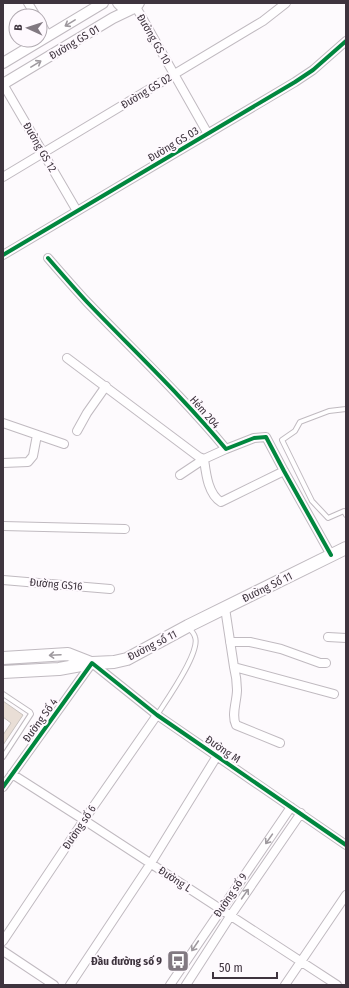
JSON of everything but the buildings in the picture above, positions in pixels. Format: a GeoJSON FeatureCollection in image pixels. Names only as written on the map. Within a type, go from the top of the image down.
{"type":"FeatureCollection","features":[{"type":"Feature","properties":{"kind":"main road","name":"Đường Số 11"},"geometry":{"type":"LineString","coordinates":[[188,626],[346,548]]}},
{"type":"Feature","properties":{"kind":"main road","name":"Đường số 11"},"geometry":{"type":"LineString","coordinates":[[3,672],[59,669],[92,663],[114,662],[126,659],[188,626]]}},
{"type":"Feature","properties":{"kind":"main road"},"geometry":{"type":"LineString","coordinates":[[3,658],[68,654],[92,663]]}},
{"type":"Feature","properties":{"kind":"street","name":"Đường GS 01"},"geometry":{"type":"LineString","coordinates":[[48,36],[103,3]]}},
{"type":"Feature","properties":{"kind":"street"},"geometry":{"type":"LineString","coordinates":[[118,3],[123,8],[137,5]]}},
{"type":"Feature","properties":{"kind":"street","name":"Đường GS 02"},"geometry":{"type":"LineString","coordinates":[[3,177],[272,15],[286,3]]}},
{"type":"Feature","properties":{"kind":"street","name":"Đường GS 01"},"geometry":{"type":"LineString","coordinates":[[3,84],[137,5]]}},
{"type":"Feature","properties":{"kind":"street","name":"Đường GS 10"},"geometry":{"type":"LineString","coordinates":[[137,5],[208,134]]}},
{"type":"Feature","properties":{"kind":"street","name":"Đường GS 03"},"geometry":{"type":"LineString","coordinates":[[3,255],[303,77],[346,41]]}},
{"type":"Feature","properties":{"kind":"street","name":"Đường GS 01"},"geometry":{"type":"LineString","coordinates":[[3,63],[28,48]]}},
{"type":"Feature","properties":{"kind":"street","name":"Đường GS 12"},"geometry":{"type":"LineString","coordinates":[[3,84],[77,211]]}},
{"type":"Feature","properties":{"kind":"street","name":"Hẻm 204"},"geometry":{"type":"LineString","coordinates":[[48,258],[87,301],[202,420],[226,449]]}},
{"type":"Feature","properties":{"kind":"street"},"geometry":{"type":"LineString","coordinates":[[67,358],[199,457],[204,459]]}},
{"type":"Feature","properties":{"kind":"street"},"geometry":{"type":"LineString","coordinates":[[77,431],[87,413],[106,386]]}},
{"type":"Feature","properties":{"kind":"street"},"geometry":{"type":"LineString","coordinates":[[3,423],[64,444]]}},
{"type":"Feature","properties":{"kind":"street"},"geometry":{"type":"LineString","coordinates":[[3,463],[28,462],[33,456],[37,435]]}},
{"type":"Feature","properties":{"kind":"street"},"geometry":{"type":"LineString","coordinates":[[180,475],[204,459],[226,449],[254,438],[266,437],[331,555]]}},
{"type":"Feature","properties":{"kind":"street"},"geometry":{"type":"LineString","coordinates":[[204,459],[207,479],[215,498],[221,502],[284,471]]}},
{"type":"Feature","properties":{"kind":"street"},"geometry":{"type":"LineString","coordinates":[[3,526],[125,530]]}},
{"type":"Feature","properties":{"kind":"street","name":"Đường GS16"},"geometry":{"type":"LineString","coordinates":[[3,580],[110,589]]}},
{"type":"Feature","properties":{"kind":"street"},"geometry":{"type":"LineString","coordinates":[[225,608],[236,675],[237,690],[234,719],[236,725],[280,743]]}},
{"type":"Feature","properties":{"kind":"street"},"geometry":{"type":"LineString","coordinates":[[328,637],[346,638]]}},
{"type":"Feature","properties":{"kind":"street"},"geometry":{"type":"LineString","coordinates":[[230,642],[250,642],[281,649],[320,663],[326,663]]}},
{"type":"Feature","properties":{"kind":"street","name":"Đường M"},"geometry":{"type":"LineString","coordinates":[[92,663],[157,715],[346,845]]}},
{"type":"Feature","properties":{"kind":"street","name":"Đường Số 4"},"geometry":{"type":"LineString","coordinates":[[4,784],[92,663]]}},
{"type":"Feature","properties":{"kind":"street"},"geometry":{"type":"LineString","coordinates":[[234,667],[334,694]]}},
{"type":"Feature","properties":{"kind":"street","name":"Đường số 6"},"geometry":{"type":"LineString","coordinates":[[3,941],[157,715]]}},
{"type":"Feature","properties":{"kind":"street"},"geometry":{"type":"LineString","coordinates":[[70,985],[151,863],[217,756]]}},
{"type":"Feature","properties":{"kind":"street","name":"Đường L"},"geometry":{"type":"LineString","coordinates":[[12,774],[337,985]]}},
{"type":"Feature","properties":{"kind":"street","name":"Đường số 9"},"geometry":{"type":"LineString","coordinates":[[170,985],[220,909],[291,807]]}},
{"type":"Feature","properties":{"kind":"street","name":"Đường số 9"},"geometry":{"type":"LineString","coordinates":[[186,985],[231,915],[301,814]]}},
{"type":"Feature","properties":{"kind":"street"},"geometry":{"type":"LineString","coordinates":[[285,985],[346,895]]}},
{"type":"Feature","properties":{"kind":"street"},"geometry":{"type":"LineString","coordinates":[[3,951],[54,985]]}},
{"type":"Feature","properties":{"kind":"lane"},"geometry":{"type":"LineString","coordinates":[[345,512],[328,518],[312,501],[282,440],[295,431],[300,422],[329,411],[346,410]]}},
{"type":"Feature","properties":{"kind":"lane"},"geometry":{"type":"LineString","coordinates":[[157,715],[191,660],[195,650],[196,638],[188,626]]}},
{"type":"Feature","properties":{"kind":"lane"},"geometry":{"type":"LineString","coordinates":[[3,694],[31,714],[3,757]]}},
{"type":"Feature","properties":{"kind":"cycle path"},"geometry":{"type":"LineString","coordinates":[[3,255],[295,82],[313,70],[346,41]]}},
{"type":"Feature","properties":{"kind":"cycle path"},"geometry":{"type":"LineString","coordinates":[[48,258],[87,302],[193,411],[226,449],[254,438],[266,437],[331,555]]}},
{"type":"Feature","properties":{"kind":"cycle path"},"geometry":{"type":"LineString","coordinates":[[3,787],[92,663],[157,715],[346,845]]}},
{"type":"Feature","properties":{"kind":"place","name":"Đầu đường số 9"},"geometry":{"type":"Point","coordinates":[178,961]}}]}
